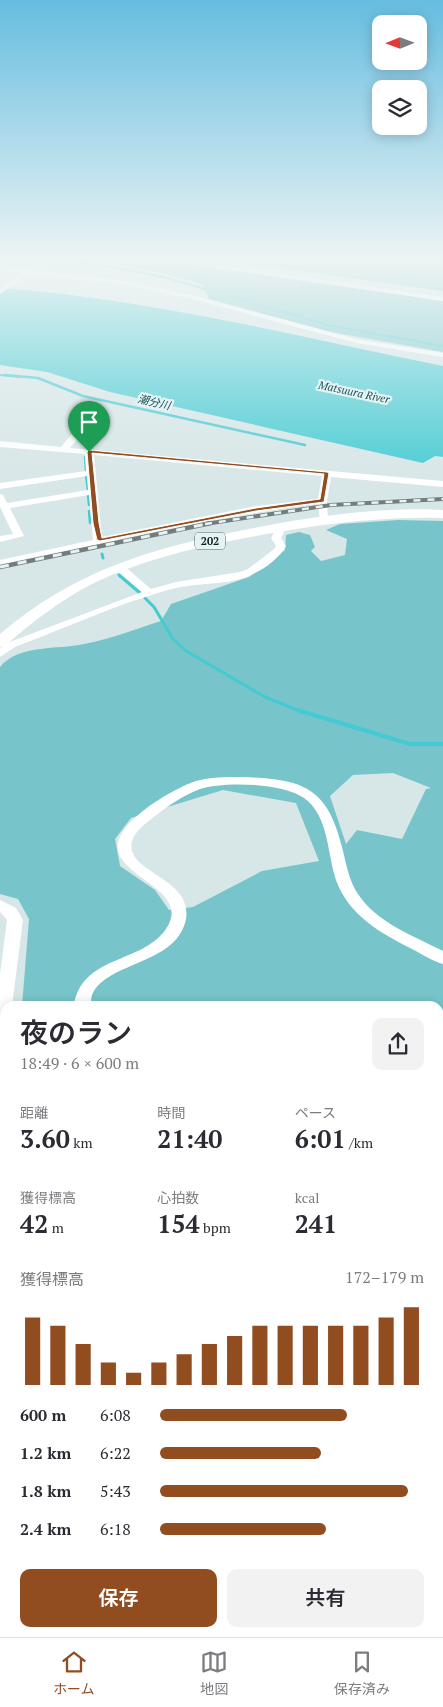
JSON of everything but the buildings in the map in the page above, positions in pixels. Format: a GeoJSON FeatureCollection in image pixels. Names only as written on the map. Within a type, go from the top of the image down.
{"type":"FeatureCollection","features":[{"type":"Feature","properties":{"kind":"highway","name":"202"},"geometry":{"type":"LineString","coordinates":[[3,642],[14,616],[69,580],[109,563],[185,539],[324,511],[443,508]]}},
{"type":"Feature","properties":{"kind":"highway","name":"202"},"geometry":{"type":"LineString","coordinates":[[3,642],[61,595],[87,581],[119,567],[192,544],[278,527],[324,511],[443,514]]}},
{"type":"Feature","properties":{"kind":"street"},"geometry":{"type":"LineString","coordinates":[[339,336],[356,341],[443,355]]}},
{"type":"Feature","properties":{"kind":"street"},"geometry":{"type":"LineString","coordinates":[[64,449],[90,418]]}},
{"type":"Feature","properties":{"kind":"street"},"geometry":{"type":"LineString","coordinates":[[0,444],[443,484]]}},
{"type":"Feature","properties":{"kind":"street"},"geometry":{"type":"LineString","coordinates":[[89,452],[100,540]]}},
{"type":"Feature","properties":{"kind":"street"},"geometry":{"type":"LineString","coordinates":[[0,486],[91,472]]}},
{"type":"Feature","properties":{"kind":"street"},"geometry":{"type":"LineString","coordinates":[[0,563],[98,542],[100,540],[256,509],[324,511],[327,473]]}},
{"type":"Feature","properties":{"kind":"street"},"geometry":{"type":"LineString","coordinates":[[0,539],[19,536],[2,501],[93,492]]}},
{"type":"Feature","properties":{"kind":"street"},"geometry":{"type":"LineString","coordinates":[[3,642],[149,593],[196,581],[242,575],[252,571],[278,551],[281,546],[276,538],[279,532],[278,527]]}},
{"type":"Feature","properties":{"kind":"street"},"geometry":{"type":"LineString","coordinates":[[0,572],[105,550]]}},
{"type":"Feature","properties":{"kind":"street"},"geometry":{"type":"LineString","coordinates":[[119,567],[149,593]]}},
{"type":"Feature","properties":{"kind":"street"},"geometry":{"type":"LineString","coordinates":[[83,1001],[84,992],[97,978],[160,945],[174,930],[179,916],[176,901],[166,886],[138,869],[128,858],[124,843],[130,830],[153,811],[188,790],[215,782],[272,784],[292,787],[308,794],[319,805],[329,826],[344,883],[358,907],[383,925],[443,958]]}},
{"type":"Feature","properties":{"kind":"street"},"geometry":{"type":"LineString","coordinates":[[0,905],[11,912],[15,920],[15,936],[5,1001]]}},
{"type":"Feature","properties":{"kind":"shaded area"},"geometry":{"type":"Polygon","coordinates":[[[356,336],[443,336],[443,352],[356,336]]]}},
{"type":"Feature","properties":{"kind":"shaded area"},"geometry":{"type":"Polygon","coordinates":[[[398,520],[443,521],[443,1001],[22,1001],[29,919],[18,899],[0,894],[0,667],[8,660],[28,651],[94,642],[161,621],[171,604],[249,577],[285,550],[286,535],[299,532],[310,535],[315,547],[311,551],[321,561],[345,555],[347,539],[326,530],[340,524],[398,520]],[[393,773],[353,775],[330,796],[346,844],[357,830],[402,839],[426,789],[431,788],[393,773]],[[223,790],[131,818],[115,839],[120,866],[155,890],[169,910],[193,907],[262,871],[319,861],[296,803],[223,790]]]}},
{"type":"Feature","properties":{"kind":"water","name":"Matsuura River"},"geometry":{"type":"Polygon","coordinates":[[[0,336],[303,336],[443,366],[443,457],[435,456],[423,463],[110,392],[47,372],[0,365],[0,336]]]}},
{"type":"Feature","properties":{"kind":"waterway"},"geometry":{"type":"LineString","coordinates":[[390,336],[443,346]]}},
{"type":"Feature","properties":{"kind":"waterway","name":"潮分川"},"geometry":{"type":"LineString","coordinates":[[0,375],[21,377]]}},
{"type":"Feature","properties":{"kind":"waterway","name":"潮分川"},"geometry":{"type":"LineString","coordinates":[[5,375],[38,378],[83,396],[305,445]]}},
{"type":"Feature","properties":{"kind":"waterway"},"geometry":{"type":"LineString","coordinates":[[85,457],[86,471]]}},
{"type":"Feature","properties":{"kind":"waterway"},"geometry":{"type":"LineString","coordinates":[[86,475],[88,491]]}},
{"type":"Feature","properties":{"kind":"waterway"},"geometry":{"type":"LineString","coordinates":[[88,495],[89,505]]}},
{"type":"Feature","properties":{"kind":"waterway"},"geometry":{"type":"LineString","coordinates":[[89,511],[90,523]]}},
{"type":"Feature","properties":{"kind":"waterway"},"geometry":{"type":"LineString","coordinates":[[102,554],[103,558]]}},
{"type":"Feature","properties":{"kind":"waterway"},"geometry":{"type":"LineString","coordinates":[[119,575],[140,593]]}},
{"type":"Feature","properties":{"kind":"waterway"},"geometry":{"type":"LineString","coordinates":[[145,598],[154,607],[173,639],[186,651],[265,697],[299,711]]}},
{"type":"Feature","properties":{"kind":"waterway"},"geometry":{"type":"LineString","coordinates":[[299,711],[410,744],[443,744]]}},
{"type":"Feature","properties":{"kind":"railway"},"geometry":{"type":"LineString","coordinates":[[209,523],[331,505],[443,499]]}},
{"type":"Feature","properties":{"kind":"railway"},"geometry":{"type":"LineString","coordinates":[[0,567],[209,523]]}},
{"type":"Feature","properties":{"kind":"railway"},"geometry":{"type":"LineString","coordinates":[[205,524],[209,523]]}},
{"type":"Feature","properties":{"kind":"route"},"geometry":{"type":"LineString","coordinates":[[89,452],[327,473],[322,501],[256,509],[100,540],[96,523],[89,452]]}}]}
